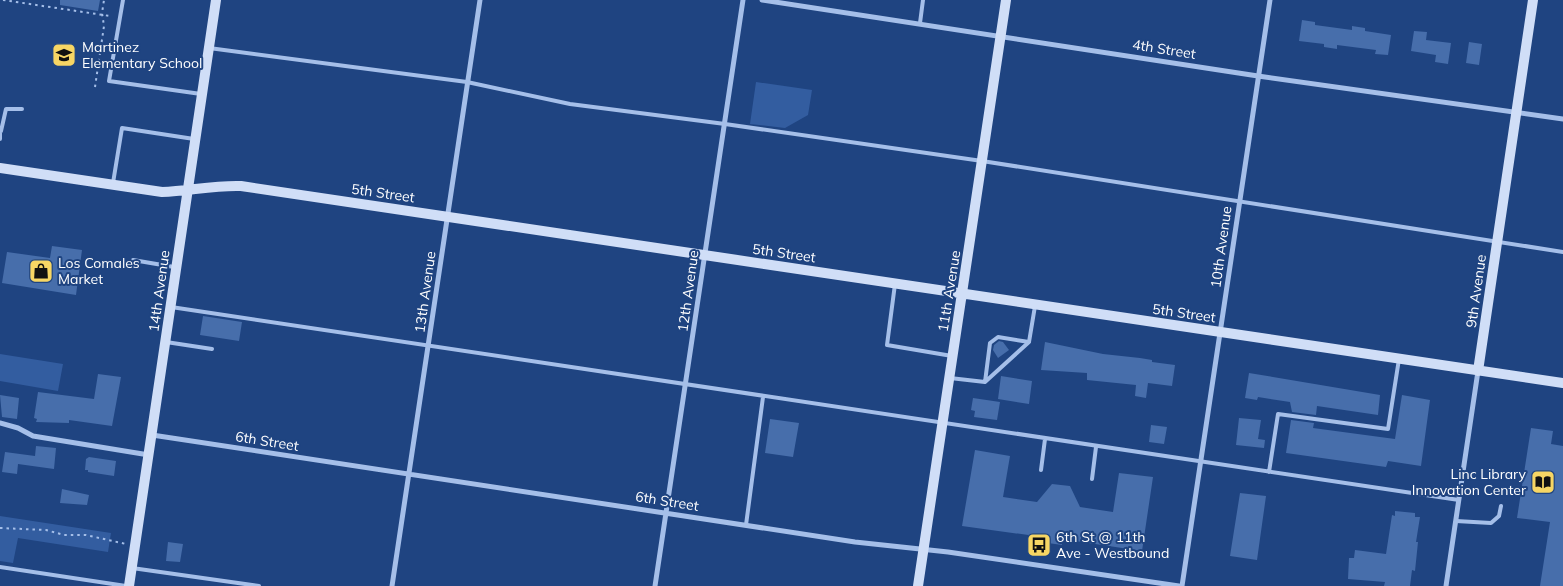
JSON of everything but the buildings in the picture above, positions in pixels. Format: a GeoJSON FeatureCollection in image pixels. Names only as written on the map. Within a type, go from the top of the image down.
{"type":"FeatureCollection","features":[{"type":"Feature","properties":{"kind":"main road","name":"14th Avenue"},"geometry":{"type":"LineString","coordinates":[[128,586],[216,0]]}},
{"type":"Feature","properties":{"kind":"main road","name":"11th Avenue"},"geometry":{"type":"LineString","coordinates":[[918,586],[1006,0]]}},
{"type":"Feature","properties":{"kind":"main road","name":"9th Avenue"},"geometry":{"type":"LineString","coordinates":[[1478,371],[1533,0]]}},
{"type":"Feature","properties":{"kind":"main road","name":"5th Street"},"geometry":{"type":"LineString","coordinates":[[0,168],[162,192],[188,192],[218,185],[241,186],[1563,383]]}},
{"type":"Feature","properties":{"kind":"street","name":"13th Avenue"},"geometry":{"type":"LineString","coordinates":[[392,586],[480,0]]}},
{"type":"Feature","properties":{"kind":"street","name":"12th Avenue"},"geometry":{"type":"LineString","coordinates":[[655,586],[665,512],[687,384],[704,255],[743,0]]}},
{"type":"Feature","properties":{"kind":"street","name":"4th Street"},"geometry":{"type":"LineString","coordinates":[[762,0],[1001,35],[1258,76],[1563,119]]}},
{"type":"Feature","properties":{"kind":"street","name":"10th Avenue"},"geometry":{"type":"LineString","coordinates":[[1181,586],[1270,0]]}},
{"type":"Feature","properties":{"kind":"street","name":"9th Avenue"},"geometry":{"type":"LineString","coordinates":[[1446,586],[1478,371]]}},
{"type":"Feature","properties":{"kind":"street"},"geometry":{"type":"LineString","coordinates":[[0,423],[18,428],[32,436],[149,455]]}},
{"type":"Feature","properties":{"kind":"street","name":"6th Street"},"geometry":{"type":"LineString","coordinates":[[152,435],[746,525],[1181,586]]}},
{"type":"Feature","properties":{"kind":"lane"},"geometry":{"type":"LineString","coordinates":[[123,0],[109,81],[202,94]]}},
{"type":"Feature","properties":{"kind":"lane"},"geometry":{"type":"LineString","coordinates":[[920,23],[923,0]]}},
{"type":"Feature","properties":{"kind":"lane"},"geometry":{"type":"LineString","coordinates":[[209,48],[467,82],[570,104],[982,161],[1563,252]]}},
{"type":"Feature","properties":{"kind":"lane"},"geometry":{"type":"LineString","coordinates":[[0,139],[6,109],[22,109]]}},
{"type":"Feature","properties":{"kind":"lane"},"geometry":{"type":"LineString","coordinates":[[113,185],[122,128],[196,139]]}},
{"type":"Feature","properties":{"kind":"lane"},"geometry":{"type":"LineString","coordinates":[[133,260],[176,267]]}},
{"type":"Feature","properties":{"kind":"lane"},"geometry":{"type":"LineString","coordinates":[[895,284],[888,345],[953,356]]}},
{"type":"Feature","properties":{"kind":"lane"},"geometry":{"type":"LineString","coordinates":[[950,378],[985,382],[1029,342],[1035,305]]}},
{"type":"Feature","properties":{"kind":"lane"},"geometry":{"type":"LineString","coordinates":[[171,307],[1459,500]]}},
{"type":"Feature","properties":{"kind":"lane"},"geometry":{"type":"LineString","coordinates":[[985,382],[990,343],[998,337],[1029,342]]}},
{"type":"Feature","properties":{"kind":"lane"},"geometry":{"type":"LineString","coordinates":[[166,342],[212,349]]}},
{"type":"Feature","properties":{"kind":"lane"},"geometry":{"type":"LineString","coordinates":[[1269,472],[1278,414],[1388,430],[1399,359]]}},
{"type":"Feature","properties":{"kind":"lane"},"geometry":{"type":"LineString","coordinates":[[746,525],[763,397]]}},
{"type":"Feature","properties":{"kind":"lane"},"geometry":{"type":"LineString","coordinates":[[1041,470],[1045,439]]}},
{"type":"Feature","properties":{"kind":"lane"},"geometry":{"type":"LineString","coordinates":[[1092,479],[1096,446]]}},
{"type":"Feature","properties":{"kind":"lane"},"geometry":{"type":"LineString","coordinates":[[1456,520],[1491,523],[1498,516],[1501,506]]}},
{"type":"Feature","properties":{"kind":"lane"},"geometry":{"type":"LineString","coordinates":[[0,566],[128,586]]}},
{"type":"Feature","properties":{"kind":"lane"},"geometry":{"type":"LineString","coordinates":[[132,568],[259,586]]}},
{"type":"Feature","properties":{"kind":"path"},"geometry":{"type":"LineString","coordinates":[[3,0],[110,16]]}},
{"type":"Feature","properties":{"kind":"path"},"geometry":{"type":"LineString","coordinates":[[95,87],[104,26],[102,15],[104,0]]}},
{"type":"Feature","properties":{"kind":"path"},"geometry":{"type":"LineString","coordinates":[[0,528],[46,530],[64,535],[80,535],[135,545]]}},
{"type":"Feature","properties":{"kind":"shaded area"},"geometry":{"type":"Polygon","coordinates":[[[756,82],[812,90],[808,115],[785,128],[750,124],[756,82]]]}},
{"type":"Feature","properties":{"kind":"shaded area"},"geometry":{"type":"Polygon","coordinates":[[[0,354],[63,364],[58,391],[0,381],[0,354]]]}},
{"type":"Feature","properties":{"kind":"shaded area"},"geometry":{"type":"Polygon","coordinates":[[[0,516],[111,533],[108,552],[18,538],[13,563],[0,561],[0,516]]]}},
{"type":"Feature","properties":{"kind":"place","name":"Martinez Elementary School"},"geometry":{"type":"Point","coordinates":[64,55]}},
{"type":"Feature","properties":{"kind":"place","name":"Los Comales Market"},"geometry":{"type":"Point","coordinates":[41,271]}},
{"type":"Feature","properties":{"kind":"place","name":"Linc Library Innovation Center"},"geometry":{"type":"Point","coordinates":[1543,482]}},
{"type":"Feature","properties":{"kind":"place","name":"6th St @ 11th Ave - Westbound"},"geometry":{"type":"Point","coordinates":[1039,545]}}]}
